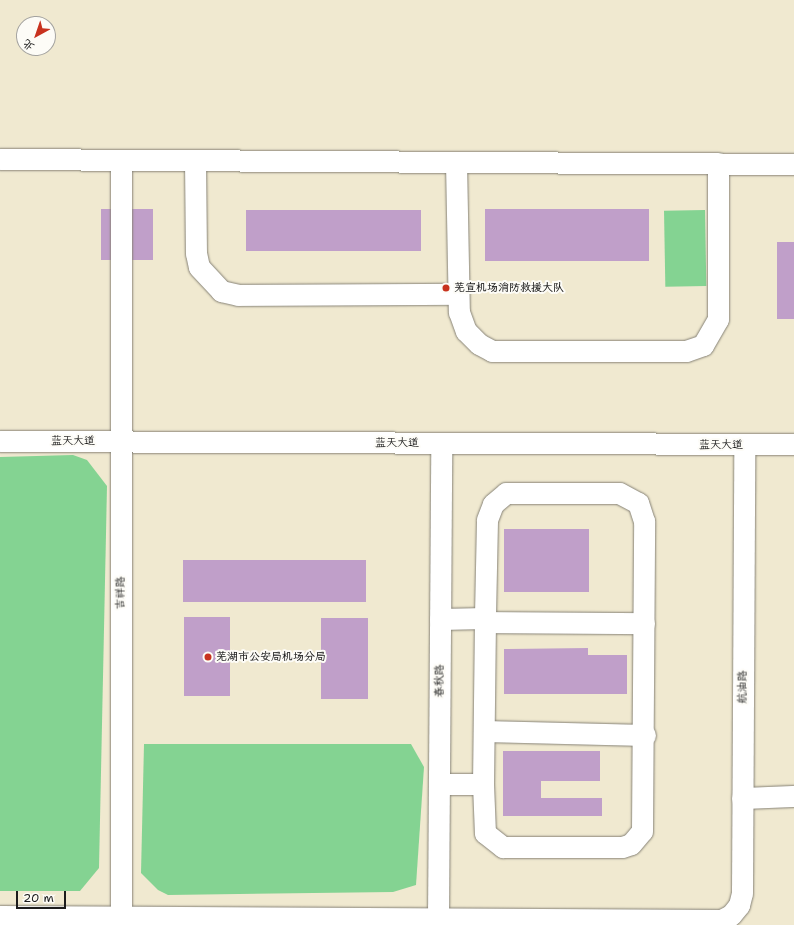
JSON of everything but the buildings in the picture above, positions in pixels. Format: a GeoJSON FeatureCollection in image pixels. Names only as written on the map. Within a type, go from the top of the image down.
{"type":"FeatureCollection","features":[{"type":"Feature","properties":{"kind":"street"},"geometry":{"type":"LineString","coordinates":[[0,159],[794,164]]}},
{"type":"Feature","properties":{"kind":"street","name":"吉祥路"},"geometry":{"type":"LineString","coordinates":[[121,160],[121,921]]}},
{"type":"Feature","properties":{"kind":"street"},"geometry":{"type":"LineString","coordinates":[[195,160],[196,253],[199,267],[221,292],[238,295],[458,294]]}},
{"type":"Feature","properties":{"kind":"street"},"geometry":{"type":"LineString","coordinates":[[456,162],[459,312],[466,331],[479,344],[492,351],[686,351],[703,345],[718,319],[718,163]]}},
{"type":"Feature","properties":{"kind":"street","name":"蓝天大道"},"geometry":{"type":"LineString","coordinates":[[0,441],[794,444]]}},
{"type":"Feature","properties":{"kind":"street","name":"春秋路"},"geometry":{"type":"LineString","coordinates":[[438,918],[441,443]]}},
{"type":"Feature","properties":{"kind":"street","name":"航油路"},"geometry":{"type":"LineString","coordinates":[[438,918],[721,920],[736,911],[741,900],[744,445]]}},
{"type":"Feature","properties":{"kind":"street"},"geometry":{"type":"LineString","coordinates":[[506,493],[619,493],[629,496],[643,512],[644,623],[644,823],[631,844],[521,849],[503,847],[485,834],[483,784],[487,520],[499,497],[506,493]]}},
{"type":"Feature","properties":{"kind":"street"},"geometry":{"type":"LineString","coordinates":[[440,619],[644,623]]}},
{"type":"Feature","properties":{"kind":"street"},"geometry":{"type":"LineString","coordinates":[[484,731],[644,735]]}},
{"type":"Feature","properties":{"kind":"street"},"geometry":{"type":"LineString","coordinates":[[439,784],[483,784]]}},
{"type":"Feature","properties":{"kind":"street"},"geometry":{"type":"LineString","coordinates":[[742,798],[794,796]]}},
{"type":"Feature","properties":{"kind":"street"},"geometry":{"type":"LineString","coordinates":[[0,916],[121,921],[438,918]]}},
{"type":"Feature","properties":{"kind":"green space"},"geometry":{"type":"Polygon","coordinates":[[[705,210],[706,286],[665,287],[664,211],[705,210]]]}},
{"type":"Feature","properties":{"kind":"green space"},"geometry":{"type":"Polygon","coordinates":[[[73,455],[87,460],[107,486],[99,868],[80,891],[0,891],[0,457],[73,455]]]}},
{"type":"Feature","properties":{"kind":"green space"},"geometry":{"type":"Polygon","coordinates":[[[144,744],[411,744],[424,767],[416,885],[393,892],[168,895],[158,890],[141,873],[144,744]]]}},
{"type":"Feature","properties":{"kind":"place","name":"芜宣机场消防救援大队"},"geometry":{"type":"Point","coordinates":[446,288]}},
{"type":"Feature","properties":{"kind":"place","name":"芜湖市公安局机场分局"},"geometry":{"type":"Point","coordinates":[208,657]}}]}
